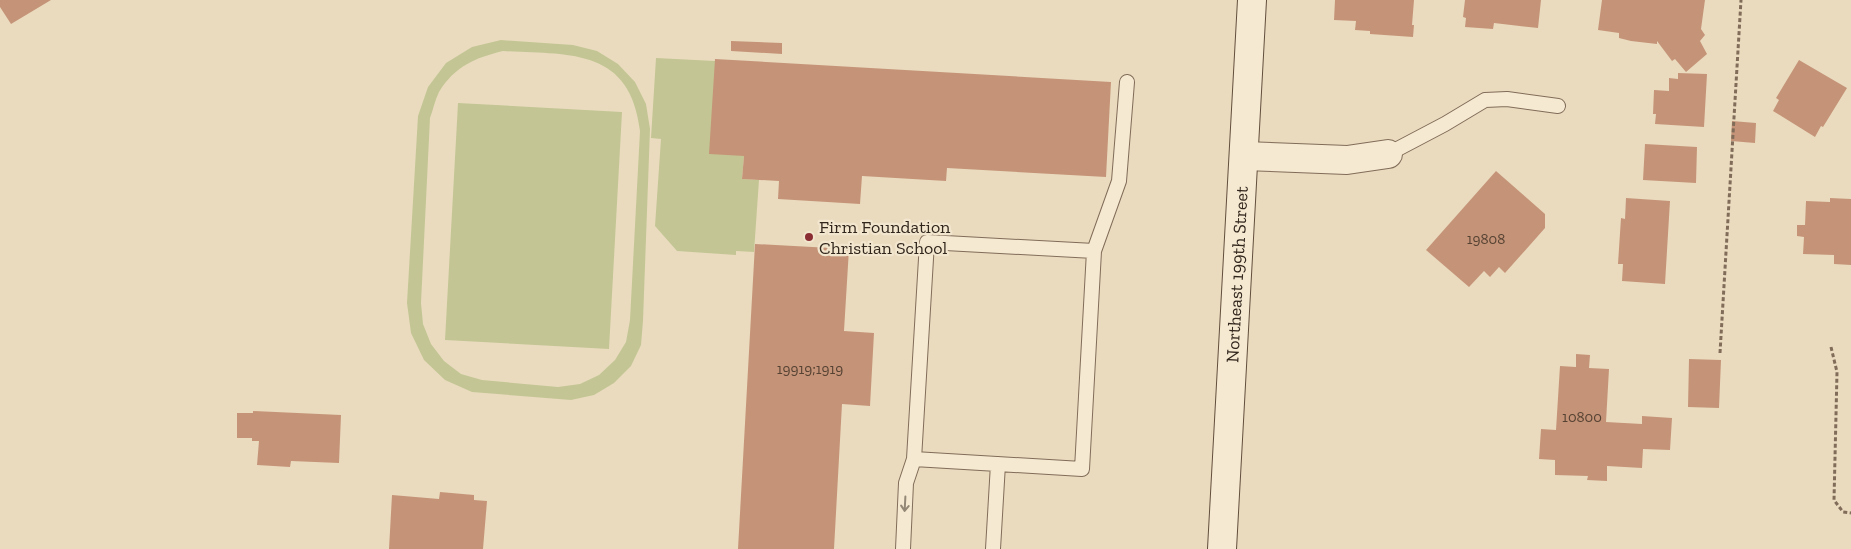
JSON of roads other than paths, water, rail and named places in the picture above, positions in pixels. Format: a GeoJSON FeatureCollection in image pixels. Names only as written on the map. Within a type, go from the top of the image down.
{"type":"FeatureCollection","features":[{"type":"Feature","properties":{"kind":"main road","name":"Northeast 199th Street"},"geometry":{"type":"LineString","coordinates":[[1222,549],[1252,0]]}},
{"type":"Feature","properties":{"kind":"main road"},"geometry":{"type":"LineString","coordinates":[[1244,156],[1347,160],[1388,154]]}},
{"type":"Feature","properties":{"kind":"lane"},"geometry":{"type":"LineString","coordinates":[[914,459],[1082,469],[1094,251],[1120,181],[1127,82]]}},
{"type":"Feature","properties":{"kind":"lane"},"geometry":{"type":"LineString","coordinates":[[1388,154],[1445,124],[1485,100],[1507,98],[1558,106]]}},
{"type":"Feature","properties":{"kind":"lane"},"geometry":{"type":"LineString","coordinates":[[902,549],[906,483],[914,459],[927,242],[1094,251]]}},
{"type":"Feature","properties":{"kind":"lane"},"geometry":{"type":"LineString","coordinates":[[993,549],[998,464]]}},
{"type":"Feature","properties":{"kind":"place","name":"Firm Foundation Christian School"},"geometry":{"type":"Point","coordinates":[809,237]}}]}
